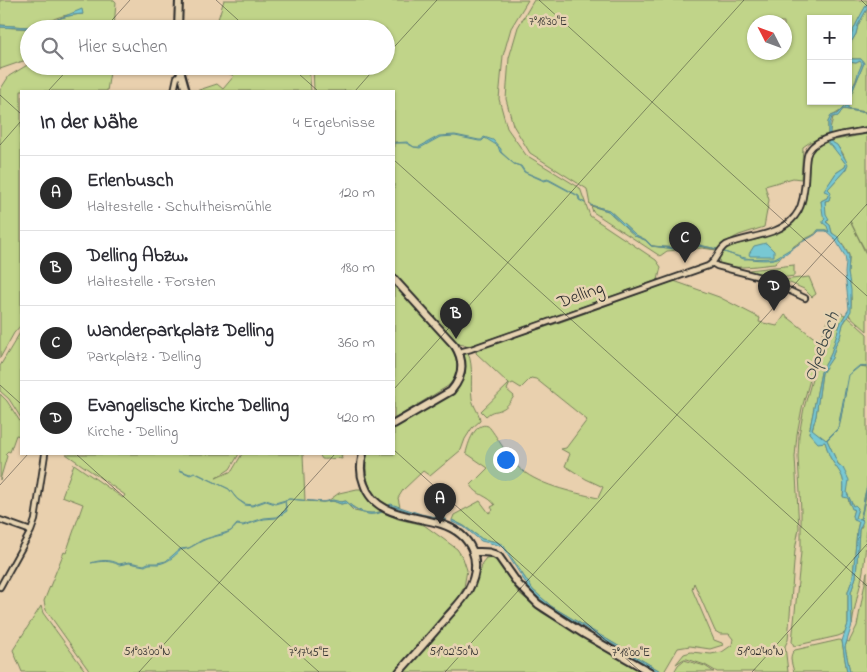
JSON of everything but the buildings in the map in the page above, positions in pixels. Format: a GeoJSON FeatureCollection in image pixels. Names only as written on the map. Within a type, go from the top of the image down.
{"type":"FeatureCollection","features":[{"type":"Feature","properties":{"kind":"street"},"geometry":{"type":"LineString","coordinates":[[178,20],[179,0]]}},
{"type":"Feature","properties":{"kind":"street"},"geometry":{"type":"LineString","coordinates":[[174,90],[178,75]]}},
{"type":"Feature","properties":{"kind":"street"},"geometry":{"type":"LineString","coordinates":[[181,75],[186,90]]}},
{"type":"Feature","properties":{"kind":"street","name":"Delling"},"geometry":{"type":"LineString","coordinates":[[459,352],[703,268],[712,263],[720,249],[726,245],[780,228],[796,215],[802,198],[807,157],[814,144],[829,138],[867,130]]}},
{"type":"Feature","properties":{"kind":"street"},"geometry":{"type":"LineString","coordinates":[[712,263],[760,277],[805,298]]}},
{"type":"Feature","properties":{"kind":"street"},"geometry":{"type":"LineString","coordinates":[[395,280],[452,342],[459,352],[462,370],[457,384],[451,391],[395,423]]}},
{"type":"Feature","properties":{"kind":"street"},"geometry":{"type":"LineString","coordinates":[[0,587],[31,531],[35,520],[44,455]]}},
{"type":"Feature","properties":{"kind":"street"},"geometry":{"type":"LineString","coordinates":[[363,455],[361,469],[364,486],[377,504],[398,515],[440,524],[456,531],[466,539],[474,552],[475,569],[467,592],[398,672]]}},
{"type":"Feature","properties":{"kind":"street"},"geometry":{"type":"LineString","coordinates":[[0,520],[31,531]]}},
{"type":"Feature","properties":{"kind":"street"},"geometry":{"type":"LineString","coordinates":[[474,552],[494,553],[499,557],[524,592],[538,604],[584,634],[650,672]]}},
{"type":"Feature","properties":{"kind":"green space"},"geometry":{"type":"Polygon","coordinates":[[[0,0],[114,0],[116,2],[115,20],[56,20],[67,16],[83,14],[72,14],[53,20],[20,20],[20,26],[0,25],[0,0]]]}},
{"type":"Feature","properties":{"kind":"green space"},"geometry":{"type":"Polygon","coordinates":[[[224,0],[528,0],[511,28],[503,56],[499,99],[507,128],[526,155],[580,188],[590,216],[656,260],[661,267],[658,280],[470,346],[458,344],[395,275],[395,143],[398,142],[395,142],[395,90],[314,90],[313,75],[395,75],[395,20],[218,20],[224,0]]]}},
{"type":"Feature","properties":{"kind":"green space"},"geometry":{"type":"Polygon","coordinates":[[[534,0],[867,0],[867,4],[856,24],[852,37],[852,15],[807,15],[807,105],[846,105],[846,108],[831,116],[828,122],[828,135],[803,147],[801,179],[793,178],[765,186],[769,200],[764,227],[739,235],[717,249],[699,245],[676,248],[652,246],[646,240],[636,235],[609,210],[590,205],[587,189],[530,153],[513,125],[506,99],[509,58],[518,27],[534,0]]]}},
{"type":"Feature","properties":{"kind":"green space"},"geometry":{"type":"Polygon","coordinates":[[[867,9],[867,112],[847,109],[848,105],[852,105],[852,92],[864,63],[861,59],[852,59],[852,41],[867,9]]]}},
{"type":"Feature","properties":{"kind":"green space"},"geometry":{"type":"Polygon","coordinates":[[[0,27],[20,28],[20,62],[0,69],[0,27]]]}},
{"type":"Feature","properties":{"kind":"green space"},"geometry":{"type":"Polygon","coordinates":[[[860,61],[862,63],[852,88],[852,62],[860,61]]]}},
{"type":"Feature","properties":{"kind":"green space"},"geometry":{"type":"Polygon","coordinates":[[[20,69],[20,75],[110,75],[107,90],[20,90],[20,326],[0,358],[0,90],[9,76],[20,69]]]}},
{"type":"Feature","properties":{"kind":"green space"},"geometry":{"type":"Polygon","coordinates":[[[232,75],[310,75],[311,90],[199,90],[217,84],[223,89],[234,76],[232,75]]]}},
{"type":"Feature","properties":{"kind":"green space"},"geometry":{"type":"Polygon","coordinates":[[[843,109],[867,113],[867,128],[829,135],[833,117],[838,116],[843,109]]]}},
{"type":"Feature","properties":{"kind":"green space"},"geometry":{"type":"Polygon","coordinates":[[[867,134],[867,254],[850,221],[867,256],[867,331],[849,315],[851,298],[848,276],[849,255],[842,242],[832,233],[830,225],[826,222],[825,201],[829,200],[831,192],[828,189],[846,169],[842,153],[830,141],[867,134]]]}},
{"type":"Feature","properties":{"kind":"green space"},"geometry":{"type":"Polygon","coordinates":[[[829,141],[846,164],[845,167],[836,173],[825,190],[829,193],[827,198],[821,201],[830,233],[826,230],[818,230],[789,250],[775,264],[730,267],[719,263],[720,254],[734,245],[769,236],[782,230],[792,222],[804,203],[811,154],[817,146],[829,141]]]}},
{"type":"Feature","properties":{"kind":"green space"},"geometry":{"type":"Polygon","coordinates":[[[591,206],[608,211],[635,236],[645,240],[651,246],[676,249],[699,246],[716,250],[702,248],[667,251],[660,256],[593,212],[591,206]]]}},
{"type":"Feature","properties":{"kind":"green space"},"geometry":{"type":"Polygon","coordinates":[[[794,265],[794,276],[773,281],[740,271],[794,265]]]}},
{"type":"Feature","properties":{"kind":"green space"},"geometry":{"type":"Polygon","coordinates":[[[809,277],[816,294],[812,297],[804,289],[783,280],[809,277]]]}},
{"type":"Feature","properties":{"kind":"green space"},"geometry":{"type":"Polygon","coordinates":[[[674,281],[719,297],[760,318],[759,322],[777,326],[785,315],[817,340],[814,365],[797,434],[795,457],[799,528],[795,550],[788,640],[785,646],[788,672],[717,672],[705,665],[687,659],[676,664],[684,654],[691,652],[711,654],[722,652],[732,645],[733,639],[729,634],[720,634],[715,631],[694,583],[692,589],[714,640],[723,645],[710,649],[690,646],[678,648],[664,672],[662,672],[551,606],[533,590],[503,545],[482,539],[452,520],[454,515],[480,501],[489,513],[493,510],[491,507],[495,505],[473,489],[471,485],[488,468],[466,453],[473,434],[483,425],[490,428],[517,466],[534,478],[555,487],[598,498],[603,487],[565,466],[570,454],[561,449],[566,448],[587,420],[536,379],[531,378],[521,388],[513,383],[509,385],[507,390],[514,396],[504,408],[486,416],[481,411],[509,384],[476,353],[477,349],[555,324],[674,281]]]}},
{"type":"Feature","properties":{"kind":"green space"},"geometry":{"type":"Polygon","coordinates":[[[395,283],[449,341],[447,343],[454,353],[457,370],[448,386],[395,418],[395,283]]]}},
{"type":"Feature","properties":{"kind":"green space"},"geometry":{"type":"Polygon","coordinates":[[[833,310],[845,315],[830,356],[821,372],[809,433],[825,442],[830,457],[843,478],[843,496],[848,498],[849,503],[854,509],[852,516],[859,521],[853,577],[848,592],[848,624],[845,633],[838,636],[794,646],[792,642],[801,552],[799,435],[820,340],[833,310]]]}},
{"type":"Feature","properties":{"kind":"green space"},"geometry":{"type":"Polygon","coordinates":[[[848,317],[867,334],[867,367],[859,367],[867,368],[867,487],[860,519],[855,518],[858,508],[853,506],[847,493],[843,468],[838,464],[827,440],[839,428],[846,389],[838,428],[826,440],[812,430],[816,416],[822,373],[832,358],[843,324],[848,317]]]}},
{"type":"Feature","properties":{"kind":"green space"},"geometry":{"type":"Polygon","coordinates":[[[20,333],[20,416],[9,399],[0,391],[0,366],[20,333]]]}},
{"type":"Feature","properties":{"kind":"green space"},"geometry":{"type":"Polygon","coordinates":[[[468,353],[470,358],[473,401],[480,421],[472,428],[461,450],[430,476],[423,471],[403,490],[398,498],[400,507],[382,502],[376,497],[369,484],[366,468],[367,455],[395,455],[395,427],[452,392],[463,355],[468,353]]]}},
{"type":"Feature","properties":{"kind":"green space"},"geometry":{"type":"Polygon","coordinates":[[[0,394],[7,401],[20,421],[20,436],[16,435],[10,452],[8,451],[5,454],[7,456],[0,480],[0,394]]]}},
{"type":"Feature","properties":{"kind":"green space"},"geometry":{"type":"Polygon","coordinates":[[[67,455],[238,455],[230,469],[216,478],[232,471],[241,455],[303,455],[305,501],[346,503],[354,511],[370,514],[382,512],[398,519],[424,525],[457,549],[463,558],[467,570],[464,587],[457,600],[394,672],[90,672],[46,610],[44,601],[64,552],[66,553],[83,504],[62,496],[74,464],[123,498],[125,495],[67,455]]]}},
{"type":"Feature","properties":{"kind":"green space"},"geometry":{"type":"Polygon","coordinates":[[[320,455],[341,455],[342,459],[337,458],[322,459],[320,455]]]}},
{"type":"Feature","properties":{"kind":"green space"},"geometry":{"type":"Polygon","coordinates":[[[362,489],[372,505],[381,511],[367,513],[358,510],[346,501],[328,501],[339,493],[362,489]]]}},
{"type":"Feature","properties":{"kind":"green space"},"geometry":{"type":"Polygon","coordinates":[[[867,490],[864,561],[852,625],[851,592],[856,577],[859,530],[862,526],[861,519],[867,490]]]}},
{"type":"Feature","properties":{"kind":"green space"},"geometry":{"type":"Polygon","coordinates":[[[492,557],[497,561],[518,592],[541,612],[644,672],[401,672],[460,604],[477,570],[481,570],[482,563],[486,558],[492,557]]]}},
{"type":"Feature","properties":{"kind":"green space"},"geometry":{"type":"Polygon","coordinates":[[[867,572],[867,672],[850,672],[845,647],[857,626],[867,572]]]}},
{"type":"Feature","properties":{"kind":"green space"},"geometry":{"type":"Polygon","coordinates":[[[41,606],[43,613],[86,672],[22,672],[13,650],[41,606]]]}},
{"type":"Feature","properties":{"kind":"green space"},"geometry":{"type":"Polygon","coordinates":[[[839,640],[842,641],[847,672],[794,672],[791,657],[795,650],[839,640]]]}},
{"type":"Feature","properties":{"kind":"green space"},"geometry":{"type":"Polygon","coordinates":[[[684,660],[705,666],[714,672],[674,672],[684,660]]]}},
{"type":"Feature","properties":{"kind":"water"},"geometry":{"type":"Polygon","coordinates":[[[867,4],[867,9],[852,41],[852,33],[867,4]]]}},
{"type":"Feature","properties":{"kind":"water"},"geometry":{"type":"Polygon","coordinates":[[[82,9],[83,14],[56,20],[82,9]]]}},
{"type":"Feature","properties":{"kind":"water"},"geometry":{"type":"Polygon","coordinates":[[[0,25],[20,26],[20,28],[0,27],[0,25]]]}},
{"type":"Feature","properties":{"kind":"water"},"geometry":{"type":"Polygon","coordinates":[[[852,59],[861,59],[864,63],[852,92],[862,64],[860,61],[852,62],[852,59]]]}},
{"type":"Feature","properties":{"kind":"water"},"geometry":{"type":"Polygon","coordinates":[[[846,105],[848,105],[848,109],[867,113],[843,109],[838,116],[832,117],[830,141],[837,145],[848,164],[846,169],[828,189],[831,192],[829,200],[825,201],[826,214],[829,219],[826,222],[830,225],[832,233],[838,237],[849,256],[848,273],[851,290],[851,311],[843,324],[832,358],[822,373],[816,416],[812,429],[826,440],[838,428],[848,375],[859,366],[867,367],[859,367],[849,375],[839,428],[827,440],[838,464],[843,468],[849,480],[847,493],[853,506],[855,505],[858,508],[855,518],[860,519],[867,487],[861,519],[863,521],[859,530],[856,577],[851,592],[852,625],[845,647],[850,672],[847,672],[842,641],[848,624],[848,592],[853,577],[859,522],[854,520],[852,516],[854,509],[852,509],[848,498],[843,497],[843,479],[830,457],[825,442],[818,443],[809,433],[821,372],[830,356],[841,322],[849,309],[845,273],[846,262],[845,256],[835,239],[826,231],[819,231],[816,234],[818,230],[826,230],[829,232],[827,226],[823,223],[825,219],[821,201],[827,198],[829,193],[824,191],[836,173],[845,167],[846,164],[832,146],[828,144],[828,122],[831,116],[837,114],[844,107],[846,108],[846,105]]]}},
{"type":"Feature","properties":{"kind":"water"},"geometry":{"type":"Polygon","coordinates":[[[455,135],[479,140],[482,140],[484,137],[493,140],[501,149],[501,152],[514,164],[500,152],[498,146],[485,138],[482,141],[479,141],[455,136],[440,137],[420,148],[414,147],[419,147],[439,136],[455,135]]]}},
{"type":"Feature","properties":{"kind":"water"},"geometry":{"type":"Polygon","coordinates":[[[514,164],[521,166],[525,172],[544,180],[548,179],[579,196],[580,200],[585,203],[579,200],[578,196],[548,180],[544,181],[524,172],[520,166],[514,164]]]}},
{"type":"Feature","properties":{"kind":"water"},"geometry":{"type":"Polygon","coordinates":[[[590,205],[609,210],[636,235],[646,240],[652,246],[676,248],[699,245],[717,249],[699,246],[676,249],[651,246],[645,240],[635,236],[608,211],[590,205]]]}},
{"type":"Feature","properties":{"kind":"water"},"geometry":{"type":"Polygon","coordinates":[[[766,243],[774,251],[774,256],[750,256],[749,254],[754,246],[766,243]]]}},
{"type":"Feature","properties":{"kind":"water"},"geometry":{"type":"Polygon","coordinates":[[[797,245],[774,259],[750,259],[775,258],[797,245]]]}},
{"type":"Feature","properties":{"kind":"water"},"geometry":{"type":"Polygon","coordinates":[[[730,254],[743,257],[750,259],[744,259],[730,254]]]}},
{"type":"Feature","properties":{"kind":"water"},"geometry":{"type":"Polygon","coordinates":[[[179,470],[190,474],[194,472],[229,489],[195,473],[190,475],[179,470]]]}},
{"type":"Feature","properties":{"kind":"water"},"geometry":{"type":"Polygon","coordinates":[[[237,499],[245,504],[252,505],[266,500],[275,503],[289,499],[275,504],[266,501],[252,506],[245,505],[237,499]]]}},
{"type":"Feature","properties":{"kind":"water"},"geometry":{"type":"Polygon","coordinates":[[[333,500],[346,501],[354,508],[363,512],[382,512],[367,514],[354,509],[346,503],[323,502],[333,500]]]}},
{"type":"Feature","properties":{"kind":"water"},"geometry":{"type":"Polygon","coordinates":[[[285,501],[287,511],[276,518],[264,519],[243,526],[237,525],[232,530],[237,524],[243,525],[264,518],[276,517],[286,510],[285,501]]]}},
{"type":"Feature","properties":{"kind":"water"},"geometry":{"type":"Polygon","coordinates":[[[389,505],[446,520],[421,515],[389,505]]]}},
{"type":"Feature","properties":{"kind":"water"},"geometry":{"type":"Polygon","coordinates":[[[452,520],[464,526],[482,539],[503,545],[533,590],[551,606],[662,672],[659,672],[550,607],[531,591],[502,546],[481,541],[464,527],[452,522],[452,520]]]}},
{"type":"Feature","properties":{"kind":"water"},"geometry":{"type":"Polygon","coordinates":[[[230,531],[207,539],[190,548],[202,540],[230,531]]]}},
{"type":"Feature","properties":{"kind":"water"},"geometry":{"type":"Polygon","coordinates":[[[188,548],[180,550],[166,561],[180,549],[188,548]]]}},
{"type":"Feature","properties":{"kind":"water"},"geometry":{"type":"Polygon","coordinates":[[[105,560],[112,561],[119,564],[129,562],[144,565],[166,561],[145,566],[129,563],[119,565],[105,561],[91,563],[105,560]]]}},
{"type":"Feature","properties":{"kind":"place","name":"Wanderparkplatz Delling"},"geometry":{"type":"Point","coordinates":[685,263]}},
{"type":"Feature","properties":{"kind":"place","name":"Evangelische Kirche Delling"},"geometry":{"type":"Point","coordinates":[774,311]}},
{"type":"Feature","properties":{"kind":"place","name":"Delling Abzw."},"geometry":{"type":"Point","coordinates":[456,339]}},
{"type":"Feature","properties":{"kind":"place","name":"Erlenbusch"},"geometry":{"type":"Point","coordinates":[440,524]}},
{"type":"Feature","properties":{"kind":"water label","name":"Olpebach"},"geometry":{"type":"Point","coordinates":[822,347]}}]}
